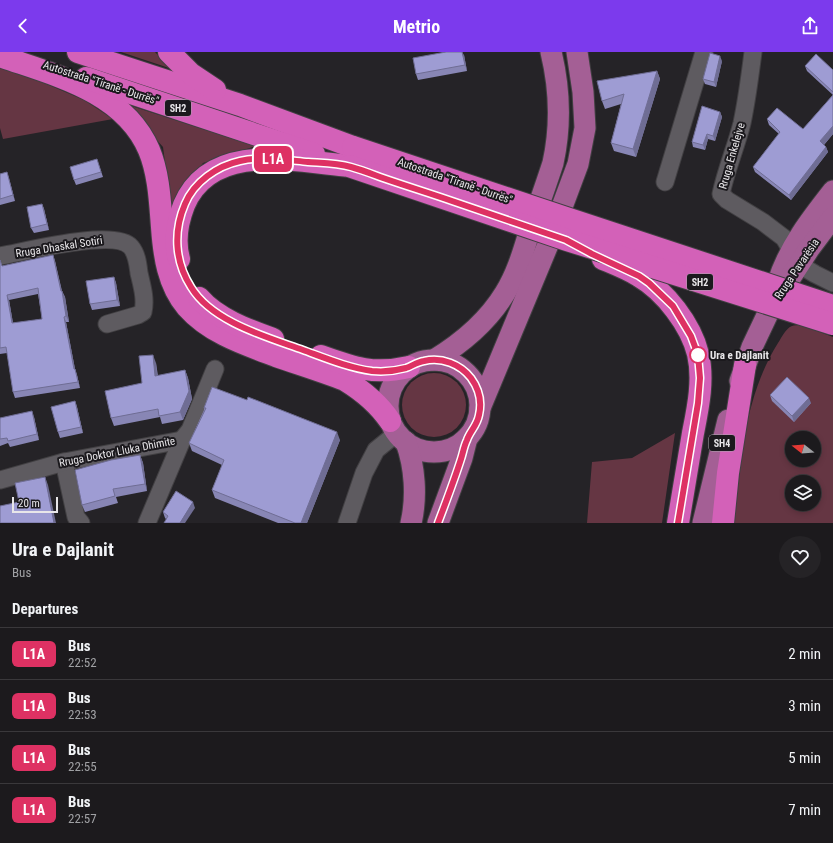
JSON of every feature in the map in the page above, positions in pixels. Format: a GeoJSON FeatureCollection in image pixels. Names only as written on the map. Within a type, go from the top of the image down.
{"type":"FeatureCollection","features":[{"type":"Feature","properties":{"kind":"highway","name":"Autostrada \"Tiranë - Durrës\""},"geometry":{"type":"LineString","coordinates":[[7,52],[351,157],[564,218],[833,306]]}},
{"type":"Feature","properties":{"kind":"highway","name":"Autostrada \"Tiranë - Durrës\""},"geometry":{"type":"LineString","coordinates":[[78,52],[240,105],[351,157],[566,240],[833,324]]}},
{"type":"Feature","properties":{"kind":"highway"},"geometry":{"type":"LineString","coordinates":[[169,52],[191,74],[240,105]]}},
{"type":"Feature","properties":{"kind":"highway"},"geometry":{"type":"LineString","coordinates":[[0,56],[78,84],[113,105],[126,116],[134,126],[143,138],[153,162],[156,176],[163,241],[169,273],[173,285],[181,299],[193,313],[216,330],[235,340],[344,380],[375,402],[398,432]]}},
{"type":"Feature","properties":{"kind":"highway"},"geometry":{"type":"LineString","coordinates":[[351,157],[266,158],[240,161],[222,167],[206,177],[195,187],[187,199],[180,216],[176,234],[182,270],[191,288],[203,303],[218,314],[247,329],[331,360],[361,369],[382,372],[409,367]]}},
{"type":"Feature","properties":{"kind":"highway"},"geometry":{"type":"LineString","coordinates":[[566,240],[639,276],[649,283],[673,306],[691,336],[698,355],[700,378],[698,403],[678,523]]}},
{"type":"Feature","properties":{"kind":"highway"},"geometry":{"type":"LineString","coordinates":[[723,523],[728,473],[746,364]]}},
{"type":"Feature","properties":{"kind":"main road"},"geometry":{"type":"LineString","coordinates":[[434,360],[446,353],[469,335],[490,315],[506,292],[517,271],[553,163],[556,149],[559,102],[551,52]]}},
{"type":"Feature","properties":{"kind":"main road"},"geometry":{"type":"LineString","coordinates":[[480,408],[548,247],[578,164],[585,128],[583,92],[577,52]]}},
{"type":"Feature","properties":{"kind":"main road","name":"Rruga Pavarësia"},"geometry":{"type":"LineString","coordinates":[[746,364],[758,332],[796,257],[812,218],[833,191]]}},
{"type":"Feature","properties":{"kind":"main road","name":"Rruga Pavarësia"},"geometry":{"type":"LineString","coordinates":[[796,257],[810,249],[833,217]]}},
{"type":"Feature","properties":{"kind":"main road"},"geometry":{"type":"LineString","coordinates":[[398,432],[424,451],[437,452],[457,446],[472,433],[478,421],[480,408],[479,394],[470,376],[460,367],[448,362],[434,360],[421,361],[409,367],[395,382],[390,394],[388,408],[398,432],[409,453],[414,486],[411,523]]}},
{"type":"Feature","properties":{"kind":"main road","name":"SH4"},"geometry":{"type":"LineString","coordinates":[[704,523],[726,426],[746,364]]}},
{"type":"Feature","properties":{"kind":"main road"},"geometry":{"type":"LineString","coordinates":[[438,523],[462,458],[467,438]]}},
{"type":"Feature","properties":{"kind":"street"},"geometry":{"type":"LineString","coordinates":[[665,182],[704,52]]}},
{"type":"Feature","properties":{"kind":"street","name":"Rruga Enkelejve"},"geometry":{"type":"LineString","coordinates":[[752,52],[747,99],[741,124],[724,178],[721,194],[727,200],[763,222],[784,238],[796,257]]}},
{"type":"Feature","properties":{"kind":"street","name":"Rruga Dhaskal Sotiri"},"geometry":{"type":"LineString","coordinates":[[0,256],[83,241],[115,240],[122,241],[129,245],[132,247],[136,257],[144,298],[143,312],[138,315],[107,324]]}},
{"type":"Feature","properties":{"kind":"street"},"geometry":{"type":"LineString","coordinates":[[796,257],[815,274],[833,283]]}},
{"type":"Feature","properties":{"kind":"street","name":"Rruga Doktor Lluka Dhimite"},"geometry":{"type":"LineString","coordinates":[[0,480],[59,464],[182,440],[190,430],[215,369]]}},
{"type":"Feature","properties":{"kind":"street"},"geometry":{"type":"LineString","coordinates":[[347,523],[364,472],[376,450],[398,432]]}},
{"type":"Feature","properties":{"kind":"street"},"geometry":{"type":"LineString","coordinates":[[147,523],[182,440]]}},
{"type":"Feature","properties":{"kind":"street"},"geometry":{"type":"LineString","coordinates":[[59,464],[66,523]]}},
{"type":"Feature","properties":{"kind":"street"},"geometry":{"type":"LineString","coordinates":[[59,464],[76,517],[81,523]]}},
{"type":"Feature","properties":{"kind":"shaded area"},"geometry":{"type":"Polygon","coordinates":[[[121,52],[155,52],[169,68],[121,52]]]}},
{"type":"Feature","properties":{"kind":"shaded area"},"geometry":{"type":"Polygon","coordinates":[[[0,64],[84,100],[113,119],[3,139],[0,128],[0,64]]]}},
{"type":"Feature","properties":{"kind":"shaded area"},"geometry":{"type":"Polygon","coordinates":[[[125,104],[256,146],[203,163],[171,208],[163,147],[125,104]]]}},
{"type":"Feature","properties":{"kind":"shaded area"},"geometry":{"type":"Polygon","coordinates":[[[794,325],[801,325],[833,337],[833,523],[732,523],[741,453],[751,407],[767,363],[784,333],[794,325]]]}},
{"type":"Feature","properties":{"kind":"shaded area"},"geometry":{"type":"Polygon","coordinates":[[[434,373],[446,375],[457,382],[464,393],[466,405],[464,417],[457,428],[446,435],[434,437],[422,435],[411,428],[404,417],[402,405],[404,393],[411,382],[422,375],[434,373]]]}},
{"type":"Feature","properties":{"kind":"shaded area"},"geometry":{"type":"Polygon","coordinates":[[[675,433],[662,523],[587,523],[592,462],[632,458],[675,433]]]}},
{"type":"Feature","properties":{"kind":"building"},"geometry":{"type":"Polygon","coordinates":[[[446,52],[462,52],[465,65],[416,74],[413,58],[446,52]]]}},
{"type":"Feature","properties":{"kind":"building"},"geometry":{"type":"Polygon","coordinates":[[[710,53],[720,56],[714,82],[703,79],[710,53]]]}},
{"type":"Feature","properties":{"kind":"building"},"geometry":{"type":"Polygon","coordinates":[[[816,54],[833,70],[833,92],[805,66],[816,54]]]}},
{"type":"Feature","properties":{"kind":"building"},"geometry":{"type":"Polygon","coordinates":[[[657,71],[633,149],[611,143],[624,94],[602,101],[597,81],[657,71]]]}},
{"type":"Feature","properties":{"kind":"building"},"geometry":{"type":"Polygon","coordinates":[[[833,95],[833,126],[820,141],[826,147],[789,195],[753,167],[780,132],[767,119],[777,108],[803,129],[833,95]]]}},
{"type":"Feature","properties":{"kind":"building"},"geometry":{"type":"Polygon","coordinates":[[[702,106],[720,112],[713,136],[707,134],[703,145],[692,142],[702,106]]]}},
{"type":"Feature","properties":{"kind":"building"},"geometry":{"type":"Polygon","coordinates":[[[97,159],[101,172],[74,180],[70,167],[97,159]]]}},
{"type":"Feature","properties":{"kind":"building"},"geometry":{"type":"Polygon","coordinates":[[[7,172],[13,195],[0,199],[0,174],[7,172]]]}},
{"type":"Feature","properties":{"kind":"building"},"geometry":{"type":"Polygon","coordinates":[[[42,204],[47,224],[31,228],[27,207],[42,204]]]}},
{"type":"Feature","properties":{"kind":"building"},"geometry":{"type":"Polygon","coordinates":[[[53,255],[62,291],[66,316],[64,317],[78,382],[13,392],[6,347],[0,348],[0,260],[2,266],[53,255]],[[38,288],[7,295],[12,323],[42,319],[38,288]]]}},
{"type":"Feature","properties":{"kind":"building"},"geometry":{"type":"Polygon","coordinates":[[[114,277],[117,300],[90,304],[86,281],[114,277]]]}},
{"type":"Feature","properties":{"kind":"building"},"geometry":{"type":"Polygon","coordinates":[[[153,355],[155,376],[185,370],[189,391],[180,412],[159,416],[158,409],[111,418],[105,391],[142,383],[139,356],[153,355]]]}},
{"type":"Feature","properties":{"kind":"building"},"geometry":{"type":"Polygon","coordinates":[[[787,377],[809,398],[792,416],[770,395],[787,377]]]}},
{"type":"Feature","properties":{"kind":"building"},"geometry":{"type":"Polygon","coordinates":[[[212,387],[247,400],[248,397],[337,432],[301,523],[295,523],[212,490],[224,460],[189,443],[206,408],[204,408],[212,387]]]}},
{"type":"Feature","properties":{"kind":"building"},"geometry":{"type":"Polygon","coordinates":[[[75,401],[81,427],[58,432],[51,407],[75,401]]]}},
{"type":"Feature","properties":{"kind":"building"},"geometry":{"type":"Polygon","coordinates":[[[32,411],[37,434],[8,441],[7,438],[0,439],[0,418],[32,411]]]}},
{"type":"Feature","properties":{"kind":"building"},"geometry":{"type":"Polygon","coordinates":[[[140,455],[145,484],[113,489],[115,496],[82,505],[75,470],[111,460],[140,455]]]}},
{"type":"Feature","properties":{"kind":"building"},"geometry":{"type":"Polygon","coordinates":[[[45,477],[54,523],[0,523],[0,506],[19,502],[15,483],[45,477]]]}},
{"type":"Feature","properties":{"kind":"building"},"geometry":{"type":"Polygon","coordinates":[[[176,491],[193,502],[180,523],[164,523],[168,516],[163,512],[176,491]]]}},
{"type":"Feature","properties":{"kind":"bus line","name":"L1A"},"geometry":{"type":"LineString","coordinates":[[438,523],[462,458],[467,438],[472,433],[480,414],[479,394],[470,376],[460,367],[441,360],[421,361],[409,367],[394,371],[382,372],[349,366],[266,337],[236,324],[212,310],[203,303],[191,288],[182,270],[176,234],[180,216],[187,199],[195,187],[206,177],[222,167],[240,161],[266,158],[349,166],[566,240],[592,254],[620,266],[649,283],[673,306],[691,336],[698,355],[700,378],[698,403],[678,523]]}},
{"type":"Feature","properties":{"kind":"place","name":"Ura e Dajlanit"},"geometry":{"type":"Point","coordinates":[698,355]}}]}
